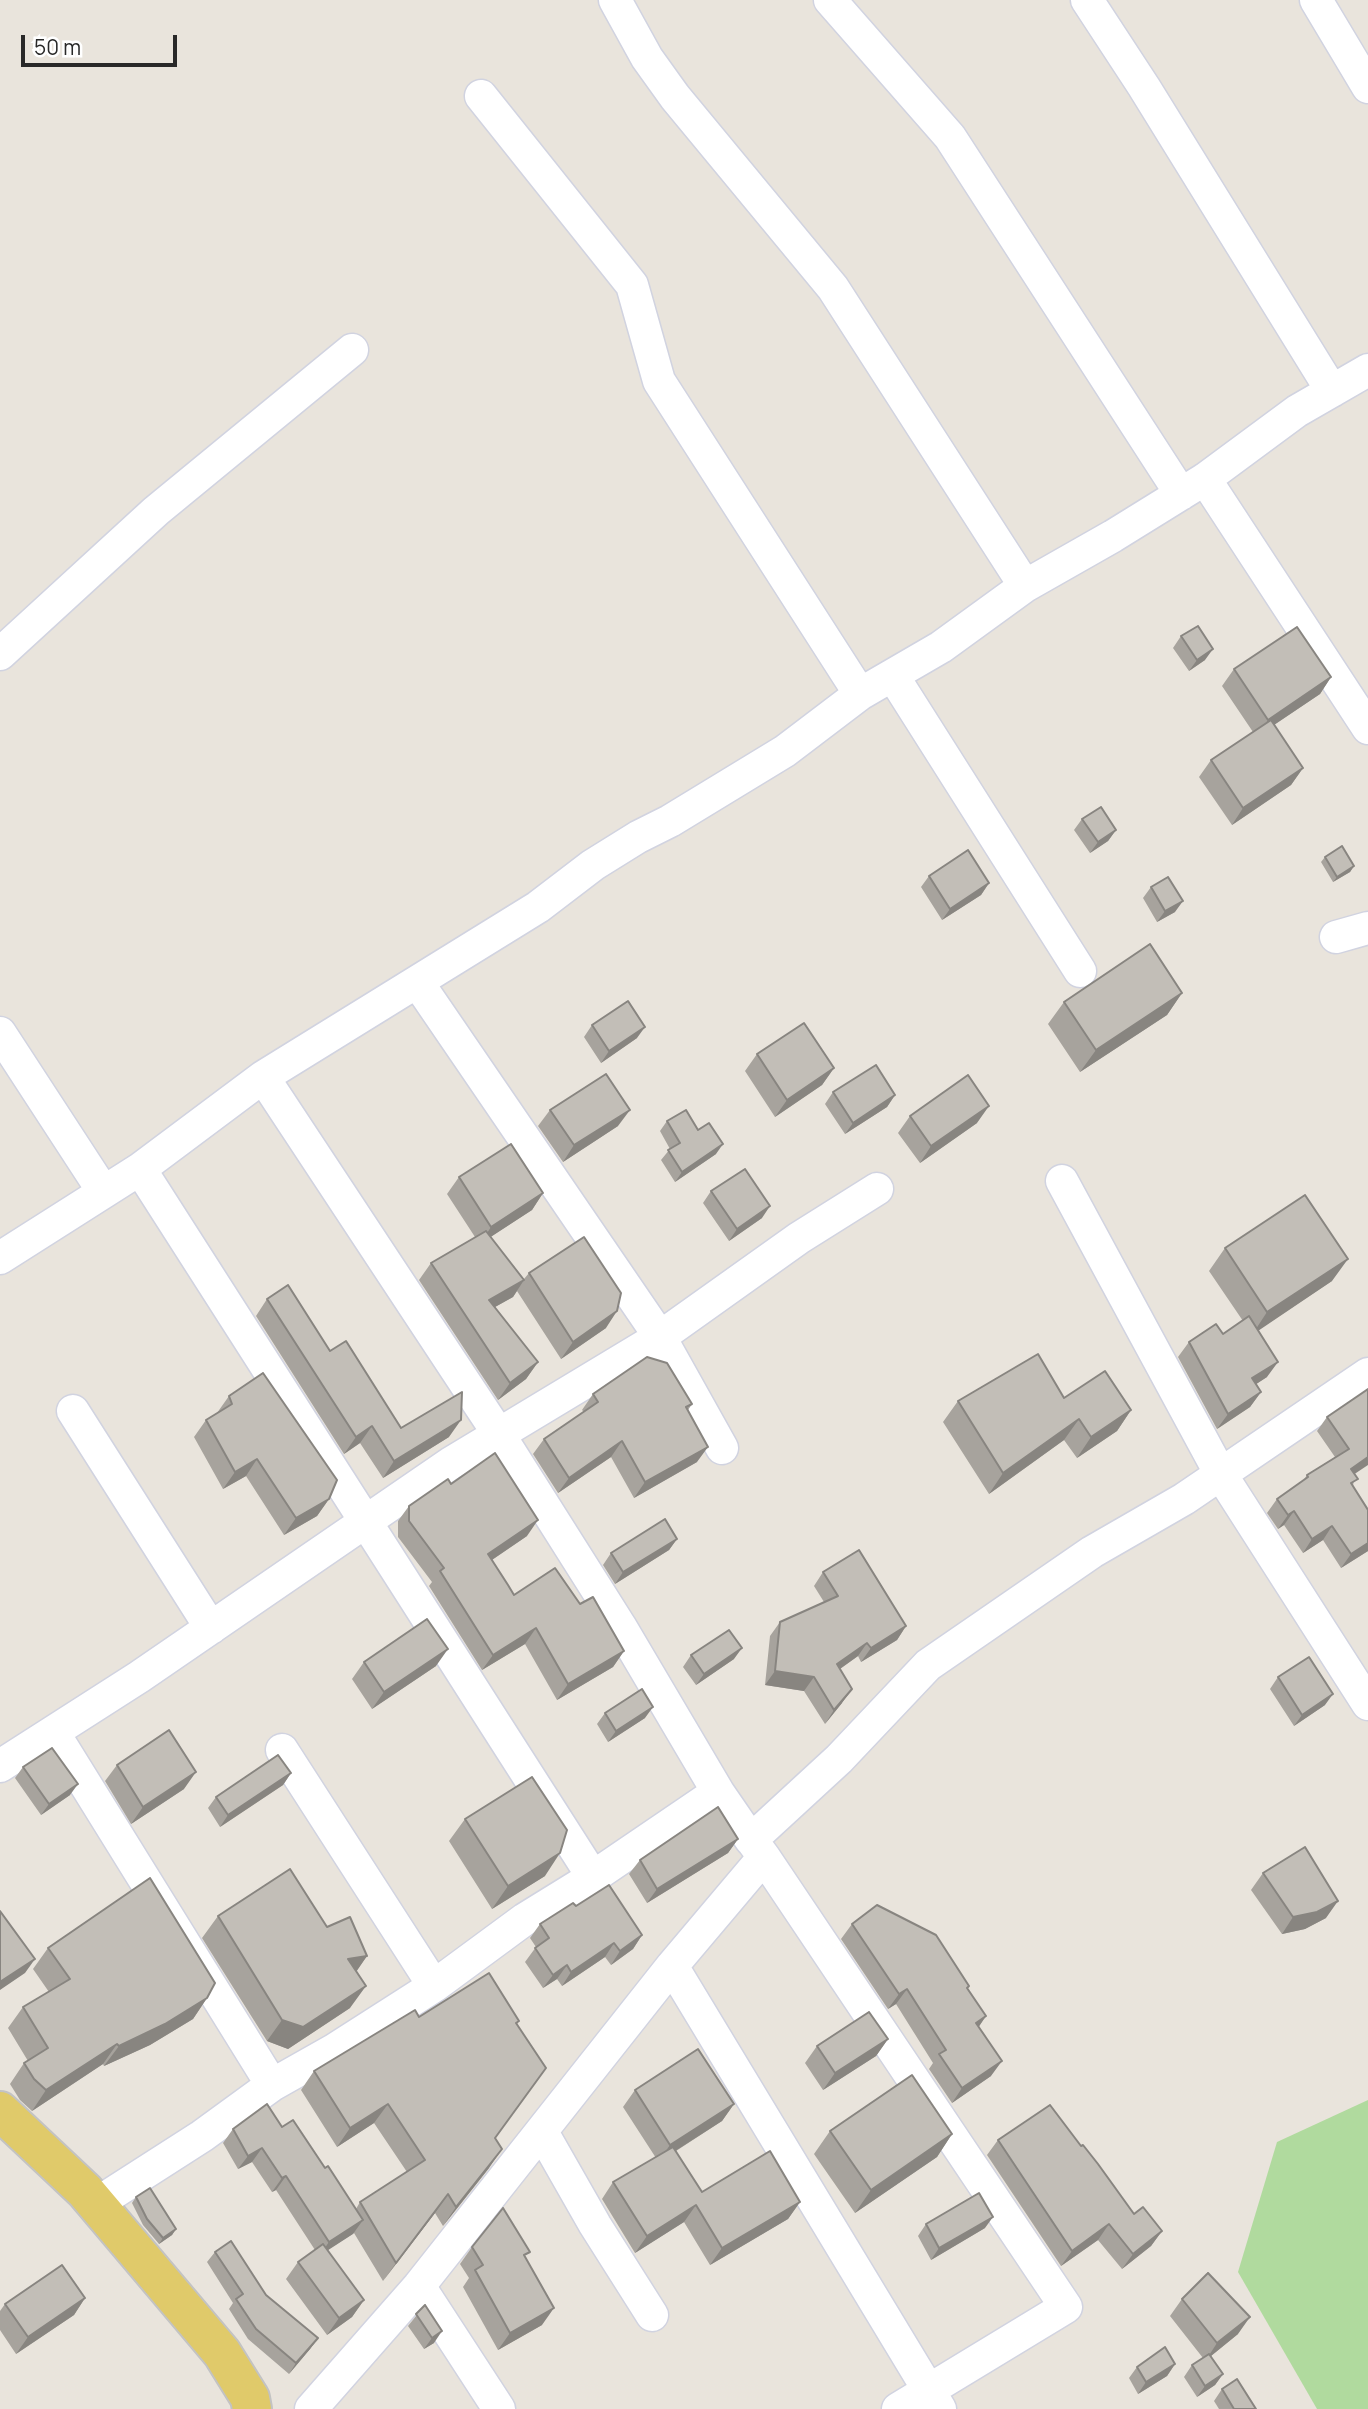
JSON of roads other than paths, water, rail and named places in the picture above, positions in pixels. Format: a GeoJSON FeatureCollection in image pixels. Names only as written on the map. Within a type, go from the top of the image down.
{"type":"FeatureCollection","features":[{"type":"Feature","properties":{"kind":"main road"},"geometry":{"type":"LineString","coordinates":[[0,2111],[96,2204],[222,2353],[250,2398],[252,2409]]}},
{"type":"Feature","properties":{"kind":"street"},"geometry":{"type":"LineString","coordinates":[[615,0],[647,58],[833,288],[1025,586]]}},
{"type":"Feature","properties":{"kind":"street"},"geometry":{"type":"LineString","coordinates":[[830,0],[950,137],[1193,486],[1368,728]]}},
{"type":"Feature","properties":{"kind":"street"},"geometry":{"type":"LineString","coordinates":[[0,1258],[140,1169],[263,1077],[538,907],[593,865],[785,751],[860,694],[941,647],[1025,586],[1193,486],[1297,411],[1356,382],[1144,87],[1087,0]]}},
{"type":"Feature","properties":{"kind":"street"},"geometry":{"type":"LineString","coordinates":[[1316,0],[1368,87]]}},
{"type":"Feature","properties":{"kind":"street"},"geometry":{"type":"LineString","coordinates":[[481,96],[632,285],[659,381],[860,694]]}},
{"type":"Feature","properties":{"kind":"street"},"geometry":{"type":"LineString","coordinates":[[0,654],[156,512],[352,350]]}},
{"type":"Feature","properties":{"kind":"street"},"geometry":{"type":"LineString","coordinates":[[893,676],[1080,971]]}},
{"type":"Feature","properties":{"kind":"street"},"geometry":{"type":"LineString","coordinates":[[1336,937],[1368,928]]}},
{"type":"Feature","properties":{"kind":"street"},"geometry":{"type":"LineString","coordinates":[[418,983],[660,1338],[722,1448]]}},
{"type":"Feature","properties":{"kind":"street"},"geometry":{"type":"LineString","coordinates":[[0,1033],[103,1191]]}},
{"type":"Feature","properties":{"kind":"street"},"geometry":{"type":"LineString","coordinates":[[263,1077],[498,1433],[620,1626],[718,1792],[1066,2307],[935,2399],[898,2409]]}},
{"type":"Feature","properties":{"kind":"street"},"geometry":{"type":"LineString","coordinates":[[140,1169],[593,1877]]}},
{"type":"Feature","properties":{"kind":"street"},"geometry":{"type":"LineString","coordinates":[[1062,1181],[1220,1473],[1368,1704]]}},
{"type":"Feature","properties":{"kind":"street"},"geometry":{"type":"LineString","coordinates":[[0,1766],[139,1677],[498,1433],[660,1338],[799,1238],[877,1189]]}},
{"type":"Feature","properties":{"kind":"street"},"geometry":{"type":"LineString","coordinates":[[311,2409],[419,2286],[542,2132],[672,1966],[758,1848],[928,1665],[1092,1552],[1184,1499],[1368,1374]]}},
{"type":"Feature","properties":{"kind":"street"},"geometry":{"type":"LineString","coordinates":[[73,1411],[211,1628]]}},
{"type":"Feature","properties":{"kind":"street"},"geometry":{"type":"LineString","coordinates":[[53,1732],[272,2085]]}},
{"type":"Feature","properties":{"kind":"street"},"geometry":{"type":"LineString","coordinates":[[282,1750],[434,1986]]}},
{"type":"Feature","properties":{"kind":"street"},"geometry":{"type":"LineString","coordinates":[[96,2204],[202,2136],[272,2085],[334,2050],[434,1986],[525,1919],[593,1877],[718,1792]]}},
{"type":"Feature","properties":{"kind":"street"},"geometry":{"type":"LineString","coordinates":[[672,1966],[935,2399]]}},
{"type":"Feature","properties":{"kind":"street"},"geometry":{"type":"LineString","coordinates":[[542,2132],[595,2225],[652,2315]]}},
{"type":"Feature","properties":{"kind":"street"},"geometry":{"type":"LineString","coordinates":[[419,2286],[499,2409]]}}]}
